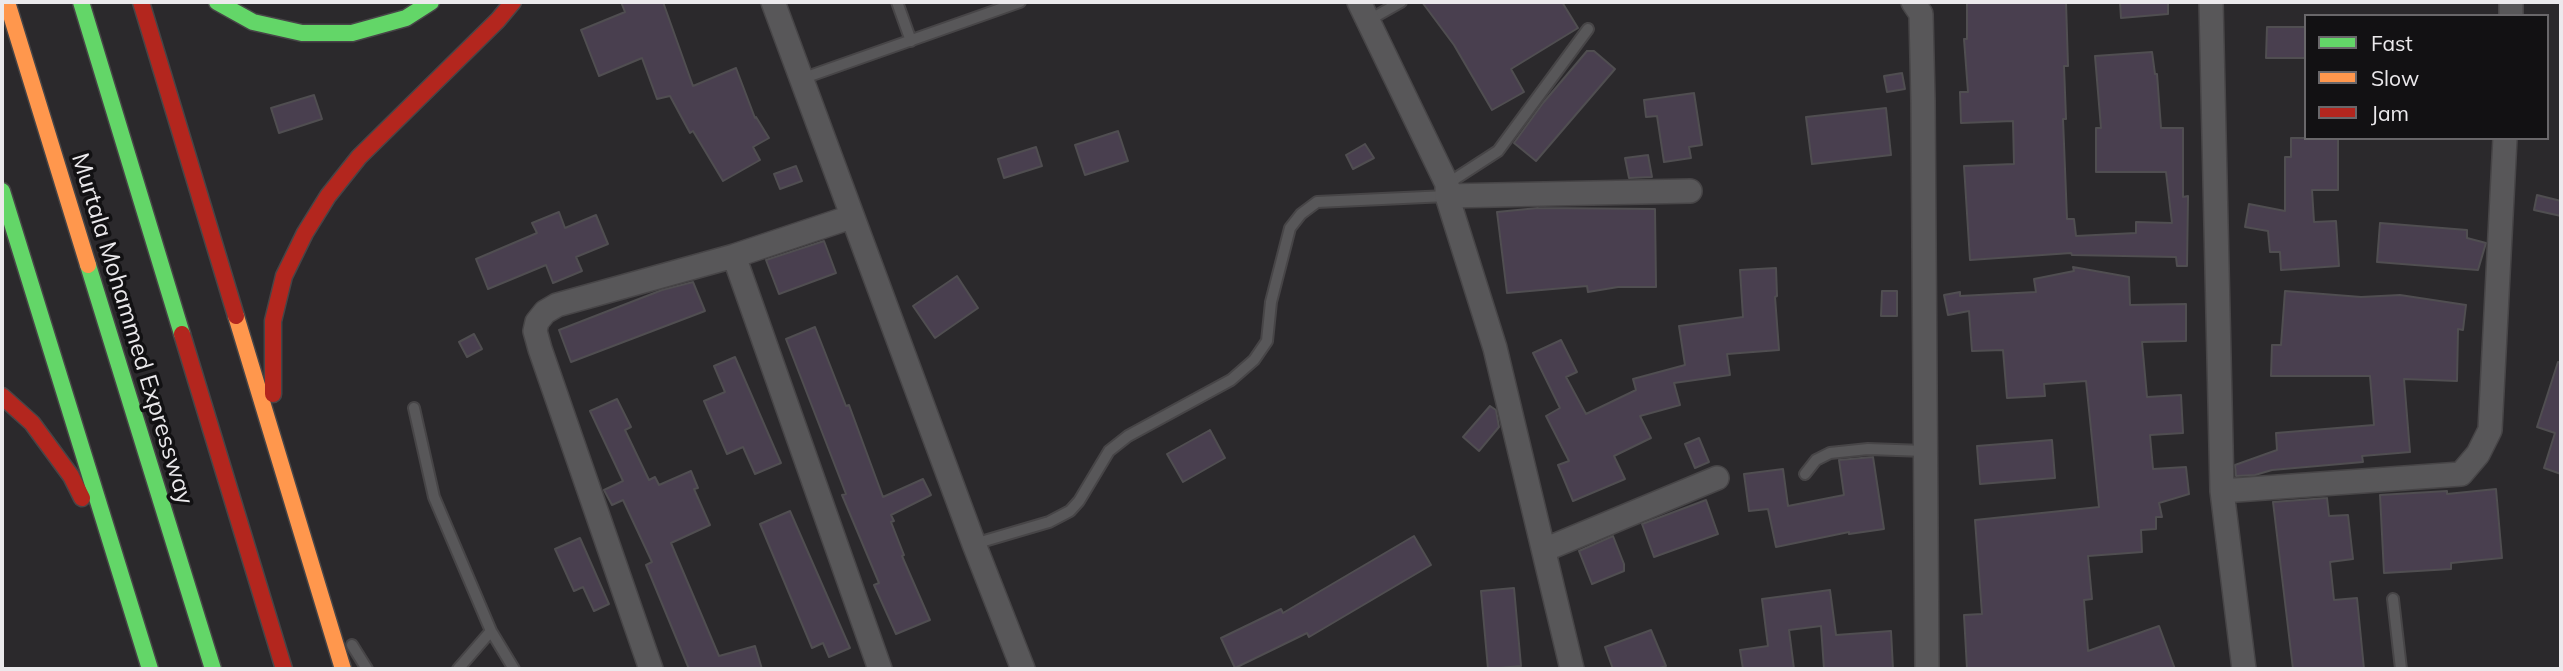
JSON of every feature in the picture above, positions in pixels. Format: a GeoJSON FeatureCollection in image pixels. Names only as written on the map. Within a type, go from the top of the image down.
{"type":"FeatureCollection","features":[{"type":"Feature","properties":{"kind":"highway","name":"Murtala Mohammed Expressway"},"geometry":{"type":"LineString","coordinates":[[7,2],[213,669]]}},
{"type":"Feature","properties":{"kind":"highway","name":"Murtala Mohammed Expressway"},"geometry":{"type":"LineString","coordinates":[[81,2],[284,669]]}},
{"type":"Feature","properties":{"kind":"highway"},"geometry":{"type":"LineString","coordinates":[[141,2],[343,669]]}},
{"type":"Feature","properties":{"kind":"highway"},"geometry":{"type":"LineString","coordinates":[[217,2],[254,22],[302,33],[352,33],[406,18],[431,2]]}},
{"type":"Feature","properties":{"kind":"highway"},"geometry":{"type":"LineString","coordinates":[[288,489],[275,427],[272,373],[273,321],[284,276],[310,224],[359,157],[513,2]]}},
{"type":"Feature","properties":{"kind":"highway"},"geometry":{"type":"LineString","coordinates":[[2,191],[150,669]]}},
{"type":"Feature","properties":{"kind":"highway"},"geometry":{"type":"LineString","coordinates":[[2,396],[32,423],[71,476],[102,538],[134,617]]}},
{"type":"Feature","properties":{"kind":"street"},"geometry":{"type":"LineString","coordinates":[[773,2],[851,217],[1023,669]]}},
{"type":"Feature","properties":{"kind":"street"},"geometry":{"type":"LineString","coordinates":[[1913,2],[1921,14],[1927,669]]}},
{"type":"Feature","properties":{"kind":"street"},"geometry":{"type":"LineString","coordinates":[[2211,2],[2222,491],[2244,669]]}},
{"type":"Feature","properties":{"kind":"street"},"geometry":{"type":"LineString","coordinates":[[1364,11],[1447,190],[1495,348],[1572,669]]}},
{"type":"Feature","properties":{"kind":"street"},"geometry":{"type":"LineString","coordinates":[[2222,491],[2461,474],[2479,454],[2490,430],[2505,140]]}},
{"type":"Feature","properties":{"kind":"street"},"geometry":{"type":"LineString","coordinates":[[1447,190],[1689,191]]}},
{"type":"Feature","properties":{"kind":"street"},"geometry":{"type":"LineString","coordinates":[[651,669],[535,331],[537,321],[557,305],[734,257],[851,217]]}},
{"type":"Feature","properties":{"kind":"street"},"geometry":{"type":"LineString","coordinates":[[734,257],[880,669]]}},
{"type":"Feature","properties":{"kind":"street"},"geometry":{"type":"LineString","coordinates":[[1544,550],[1717,478]]}},
{"type":"Feature","properties":{"kind":"lane"},"geometry":{"type":"LineString","coordinates":[[897,2],[911,41]]}},
{"type":"Feature","properties":{"kind":"lane"},"geometry":{"type":"LineString","coordinates":[[1364,11],[1401,2]]}},
{"type":"Feature","properties":{"kind":"lane"},"geometry":{"type":"LineString","coordinates":[[801,79],[1015,3]]}},
{"type":"Feature","properties":{"kind":"lane"},"geometry":{"type":"LineString","coordinates":[[974,544],[1049,522],[1070,511],[1109,451],[1128,436],[1231,380],[1254,360],[1267,341],[1271,302],[1290,228],[1301,214],[1317,202],[1447,190],[1498,151],[1588,29]]}},
{"type":"Feature","properties":{"kind":"lane"},"geometry":{"type":"LineString","coordinates":[[414,408],[434,497],[491,631],[514,669]]}},
{"type":"Feature","properties":{"kind":"lane"},"geometry":{"type":"LineString","coordinates":[[1805,474],[1816,460],[1830,453],[1868,449],[1925,450]]}},
{"type":"Feature","properties":{"kind":"lane"},"geometry":{"type":"LineString","coordinates":[[321,596],[367,669]]}},
{"type":"Feature","properties":{"kind":"lane"},"geometry":{"type":"LineString","coordinates":[[2393,599],[2401,669]]}},
{"type":"Feature","properties":{"kind":"lane"},"geometry":{"type":"LineString","coordinates":[[458,669],[491,631]]}},
{"type":"Feature","properties":{"kind":"building"},"geometry":{"type":"Polygon","coordinates":[[[621,2],[663,2],[693,86],[736,68],[755,118],[769,138],[753,147],[760,160],[723,181],[693,131],[690,133],[670,96],[657,99],[642,58],[599,76],[581,30],[625,12],[621,2]]]}},
{"type":"Feature","properties":{"kind":"building"},"geometry":{"type":"Polygon","coordinates":[[[1422,2],[1562,2],[1578,28],[1511,69],[1524,92],[1492,110],[1454,45],[1422,2]]]}},
{"type":"Feature","properties":{"kind":"building"},"geometry":{"type":"Polygon","coordinates":[[[1967,2],[2066,2],[2068,66],[2064,66],[2066,119],[2063,119],[2067,219],[2074,219],[2076,236],[2136,233],[2136,222],[2172,223],[2166,172],[2096,172],[2096,128],[2101,128],[2095,56],[2152,52],[2157,74],[2161,128],[2183,128],[2183,197],[2188,196],[2187,266],[2177,266],[2176,257],[2071,253],[1970,260],[1964,166],[2014,164],[2013,121],[1961,123],[1960,92],[1968,92],[1964,39],[1967,39],[1967,2]]]}},
{"type":"Feature","properties":{"kind":"building"},"geometry":{"type":"Polygon","coordinates":[[[2120,2],[2168,2],[2168,14],[2121,18],[2120,2]]]}},
{"type":"Feature","properties":{"kind":"building"},"geometry":{"type":"Polygon","coordinates":[[[2267,27],[2304,27],[2304,58],[2266,58],[2267,27]]]}},
{"type":"Feature","properties":{"kind":"building"},"geometry":{"type":"Polygon","coordinates":[[[1587,51],[1594,51],[1615,69],[1536,161],[1514,143],[1543,103],[1587,51]]]}},
{"type":"Feature","properties":{"kind":"building"},"geometry":{"type":"Polygon","coordinates":[[[1902,73],[1905,89],[1887,92],[1884,76],[1902,73]]]}},
{"type":"Feature","properties":{"kind":"building"},"geometry":{"type":"Polygon","coordinates":[[[1694,93],[1702,145],[1689,147],[1691,158],[1664,162],[1657,116],[1646,117],[1644,100],[1694,93]]]}},
{"type":"Feature","properties":{"kind":"building"},"geometry":{"type":"Polygon","coordinates":[[[314,95],[322,119],[279,133],[271,108],[314,95]]]}},
{"type":"Feature","properties":{"kind":"building"},"geometry":{"type":"Polygon","coordinates":[[[1886,108],[1891,155],[1812,164],[1806,117],[1886,108]]]}},
{"type":"Feature","properties":{"kind":"building"},"geometry":{"type":"Polygon","coordinates":[[[1118,131],[1128,161],[1085,175],[1075,145],[1118,131]]]}},
{"type":"Feature","properties":{"kind":"building"},"geometry":{"type":"Polygon","coordinates":[[[2291,138],[2338,140],[2338,190],[2312,190],[2314,222],[2336,221],[2339,266],[2281,270],[2280,252],[2270,252],[2268,231],[2245,227],[2249,204],[2285,211],[2285,157],[2291,157],[2291,138]]]}},
{"type":"Feature","properties":{"kind":"building"},"geometry":{"type":"Polygon","coordinates":[[[1365,144],[1374,158],[1353,169],[1346,155],[1365,144]]]}},
{"type":"Feature","properties":{"kind":"building"},"geometry":{"type":"Polygon","coordinates":[[[1036,147],[1042,166],[1004,178],[998,159],[1036,147]]]}},
{"type":"Feature","properties":{"kind":"building"},"geometry":{"type":"Polygon","coordinates":[[[1648,155],[1652,177],[1629,178],[1625,158],[1648,155]]]}},
{"type":"Feature","properties":{"kind":"building"},"geometry":{"type":"Polygon","coordinates":[[[796,166],[802,181],[780,189],[774,174],[796,166]]]}},
{"type":"Feature","properties":{"kind":"building"},"geometry":{"type":"Polygon","coordinates":[[[2537,195],[2561,201],[2561,216],[2534,210],[2537,195]]]}},
{"type":"Feature","properties":{"kind":"building"},"geometry":{"type":"Polygon","coordinates":[[[1538,208],[1655,209],[1656,287],[1618,287],[1588,292],[1587,286],[1507,293],[1497,212],[1538,208]]]}},
{"type":"Feature","properties":{"kind":"building"},"geometry":{"type":"Polygon","coordinates":[[[559,212],[565,228],[596,215],[608,244],[576,257],[582,271],[553,283],[546,265],[488,289],[476,259],[537,233],[532,223],[559,212]]]}},
{"type":"Feature","properties":{"kind":"building"},"geometry":{"type":"Polygon","coordinates":[[[2380,223],[2467,230],[2467,238],[2486,243],[2478,270],[2377,262],[2380,223]]]}},
{"type":"Feature","properties":{"kind":"building"},"geometry":{"type":"Polygon","coordinates":[[[824,241],[836,273],[779,294],[766,260],[824,241]]]}},
{"type":"Feature","properties":{"kind":"building"},"geometry":{"type":"Polygon","coordinates":[[[2073,267],[2129,277],[2130,305],[2186,304],[2186,341],[2142,342],[2147,397],[2181,395],[2183,433],[2150,435],[2153,469],[2186,467],[2189,494],[2159,503],[2162,517],[2156,517],[2156,529],[2141,530],[2142,552],[2088,556],[2092,599],[2084,600],[2088,651],[2159,626],[2175,669],[1967,669],[1964,615],[1982,614],[1975,520],[2099,507],[2086,381],[2044,384],[2045,396],[2007,398],[2003,350],[1972,351],[1969,311],[1948,315],[1944,295],[1960,292],[1960,296],[2036,292],[2034,279],[2074,271],[2073,267]]]}},
{"type":"Feature","properties":{"kind":"building"},"geometry":{"type":"Polygon","coordinates":[[[1776,268],[1779,350],[1727,354],[1730,375],[1674,383],[1680,405],[1640,416],[1651,438],[1614,456],[1625,479],[1573,501],[1558,465],[1569,461],[1546,416],[1560,408],[1533,353],[1561,340],[1577,372],[1566,377],[1586,414],[1636,390],[1633,379],[1685,365],[1679,326],[1743,317],[1740,270],[1776,268]]]}},
{"type":"Feature","properties":{"kind":"building"},"geometry":{"type":"Polygon","coordinates":[[[957,276],[978,308],[935,338],[913,306],[957,276]]]}},
{"type":"Feature","properties":{"kind":"building"},"geometry":{"type":"Polygon","coordinates":[[[693,282],[705,311],[571,362],[559,330],[662,290],[693,282]]]}},
{"type":"Feature","properties":{"kind":"building"},"geometry":{"type":"Polygon","coordinates":[[[1882,291],[1897,291],[1897,316],[1881,316],[1882,291]]]}},
{"type":"Feature","properties":{"kind":"building"},"geometry":{"type":"Polygon","coordinates":[[[2285,291],[2361,297],[2400,295],[2466,305],[2463,330],[2458,329],[2457,381],[2404,379],[2410,452],[2362,456],[2363,462],[2236,476],[2235,465],[2277,450],[2276,433],[2374,425],[2370,376],[2271,376],[2272,345],[2281,345],[2285,291]]]}},
{"type":"Feature","properties":{"kind":"building"},"geometry":{"type":"Polygon","coordinates":[[[815,327],[846,406],[849,405],[883,497],[923,479],[931,495],[891,515],[894,521],[891,522],[904,555],[902,556],[930,620],[896,634],[874,585],[879,583],[842,495],[846,494],[786,339],[815,327]]]}},
{"type":"Feature","properties":{"kind":"building"},"geometry":{"type":"Polygon","coordinates":[[[474,334],[482,349],[467,357],[459,342],[474,334]]]}},
{"type":"Feature","properties":{"kind":"building"},"geometry":{"type":"Polygon","coordinates":[[[735,357],[781,463],[755,474],[743,447],[727,454],[704,401],[725,392],[714,366],[735,357]]]}},
{"type":"Feature","properties":{"kind":"building"},"geometry":{"type":"Polygon","coordinates":[[[2558,362],[2561,363],[2561,474],[2544,468],[2555,433],[2537,427],[2558,362]]]}},
{"type":"Feature","properties":{"kind":"building"},"geometry":{"type":"Polygon","coordinates":[[[617,399],[631,427],[625,430],[649,480],[655,477],[659,485],[691,471],[698,488],[694,489],[710,525],[671,543],[719,656],[755,646],[762,669],[689,669],[646,565],[652,562],[623,500],[612,505],[604,490],[623,481],[590,411],[617,399]]]}},
{"type":"Feature","properties":{"kind":"building"},"geometry":{"type":"Polygon","coordinates":[[[1490,406],[1496,410],[1499,427],[1479,451],[1463,437],[1490,406]]]}},
{"type":"Feature","properties":{"kind":"building"},"geometry":{"type":"Polygon","coordinates":[[[1210,430],[1225,458],[1183,482],[1167,454],[1210,430]]]}},
{"type":"Feature","properties":{"kind":"building"},"geometry":{"type":"Polygon","coordinates":[[[1699,438],[1709,462],[1695,468],[1685,444],[1699,438]]]}},
{"type":"Feature","properties":{"kind":"building"},"geometry":{"type":"Polygon","coordinates":[[[2052,440],[2055,478],[1980,484],[1977,446],[2052,440]]]}},
{"type":"Feature","properties":{"kind":"building"},"geometry":{"type":"Polygon","coordinates":[[[1873,457],[1884,529],[1849,532],[1776,547],[1768,509],[1749,511],[1744,474],[1783,469],[1788,506],[1844,495],[1839,460],[1873,457]]]}},
{"type":"Feature","properties":{"kind":"building"},"geometry":{"type":"Polygon","coordinates":[[[2496,489],[2502,558],[2451,563],[2451,569],[2384,573],[2380,495],[2447,491],[2447,494],[2496,489]]]}},
{"type":"Feature","properties":{"kind":"building"},"geometry":{"type":"Polygon","coordinates":[[[2327,498],[2329,516],[2348,515],[2353,559],[2330,562],[2334,600],[2357,598],[2364,669],[2293,669],[2273,502],[2327,498]]]}},
{"type":"Feature","properties":{"kind":"building"},"geometry":{"type":"Polygon","coordinates":[[[1706,500],[1718,534],[1654,557],[1642,524],[1706,500]]]}},
{"type":"Feature","properties":{"kind":"building"},"geometry":{"type":"Polygon","coordinates":[[[790,511],[850,648],[829,657],[823,643],[812,648],[760,524],[790,511]]]}},
{"type":"Feature","properties":{"kind":"building"},"geometry":{"type":"Polygon","coordinates":[[[1414,536],[1431,565],[1309,637],[1307,633],[1235,668],[1221,638],[1281,609],[1283,613],[1414,536]]]}},
{"type":"Feature","properties":{"kind":"building"},"geometry":{"type":"Polygon","coordinates":[[[1613,536],[1624,571],[1592,584],[1579,551],[1613,536]]]}},
{"type":"Feature","properties":{"kind":"building"},"geometry":{"type":"Polygon","coordinates":[[[580,538],[609,604],[594,611],[583,587],[574,591],[555,549],[580,538]]]}},
{"type":"Feature","properties":{"kind":"building"},"geometry":{"type":"Polygon","coordinates":[[[1514,588],[1521,666],[1488,669],[1481,591],[1514,588]]]}},
{"type":"Feature","properties":{"kind":"building"},"geometry":{"type":"Polygon","coordinates":[[[1830,590],[1836,635],[1891,631],[1893,669],[1824,669],[1821,626],[1789,630],[1794,669],[1743,669],[1740,650],[1768,646],[1762,599],[1830,590]]]}},
{"type":"Feature","properties":{"kind":"building"},"geometry":{"type":"Polygon","coordinates":[[[1651,630],[1666,666],[1656,669],[1613,669],[1605,647],[1651,630]]]}},
{"type":"Feature","properties":{"kind":"traffic: fast"},"geometry":{"type":"LineString","coordinates":[[81,2],[182,334]]}},
{"type":"Feature","properties":{"kind":"traffic: fast"},"geometry":{"type":"LineString","coordinates":[[217,2],[253,22],[302,33],[352,33],[406,18],[431,2]]}},
{"type":"Feature","properties":{"kind":"traffic: fast"},"geometry":{"type":"LineString","coordinates":[[2,191],[150,669]]}},
{"type":"Feature","properties":{"kind":"traffic: fast"},"geometry":{"type":"LineString","coordinates":[[88,265],[213,669]]}},
{"type":"Feature","properties":{"kind":"traffic: slow"},"geometry":{"type":"LineString","coordinates":[[7,2],[88,265]]}},
{"type":"Feature","properties":{"kind":"traffic: slow"},"geometry":{"type":"LineString","coordinates":[[236,316],[343,669]]}},
{"type":"Feature","properties":{"kind":"traffic: jam"},"geometry":{"type":"LineString","coordinates":[[141,2],[236,316]]}},
{"type":"Feature","properties":{"kind":"traffic: jam"},"geometry":{"type":"LineString","coordinates":[[273,394],[273,321],[284,276],[305,233],[328,196],[359,157],[513,2]]}},
{"type":"Feature","properties":{"kind":"traffic: jam"},"geometry":{"type":"LineString","coordinates":[[182,334],[284,669]]}},
{"type":"Feature","properties":{"kind":"traffic: jam"},"geometry":{"type":"LineString","coordinates":[[2,396],[32,423],[71,476],[82,498]]}}]}
